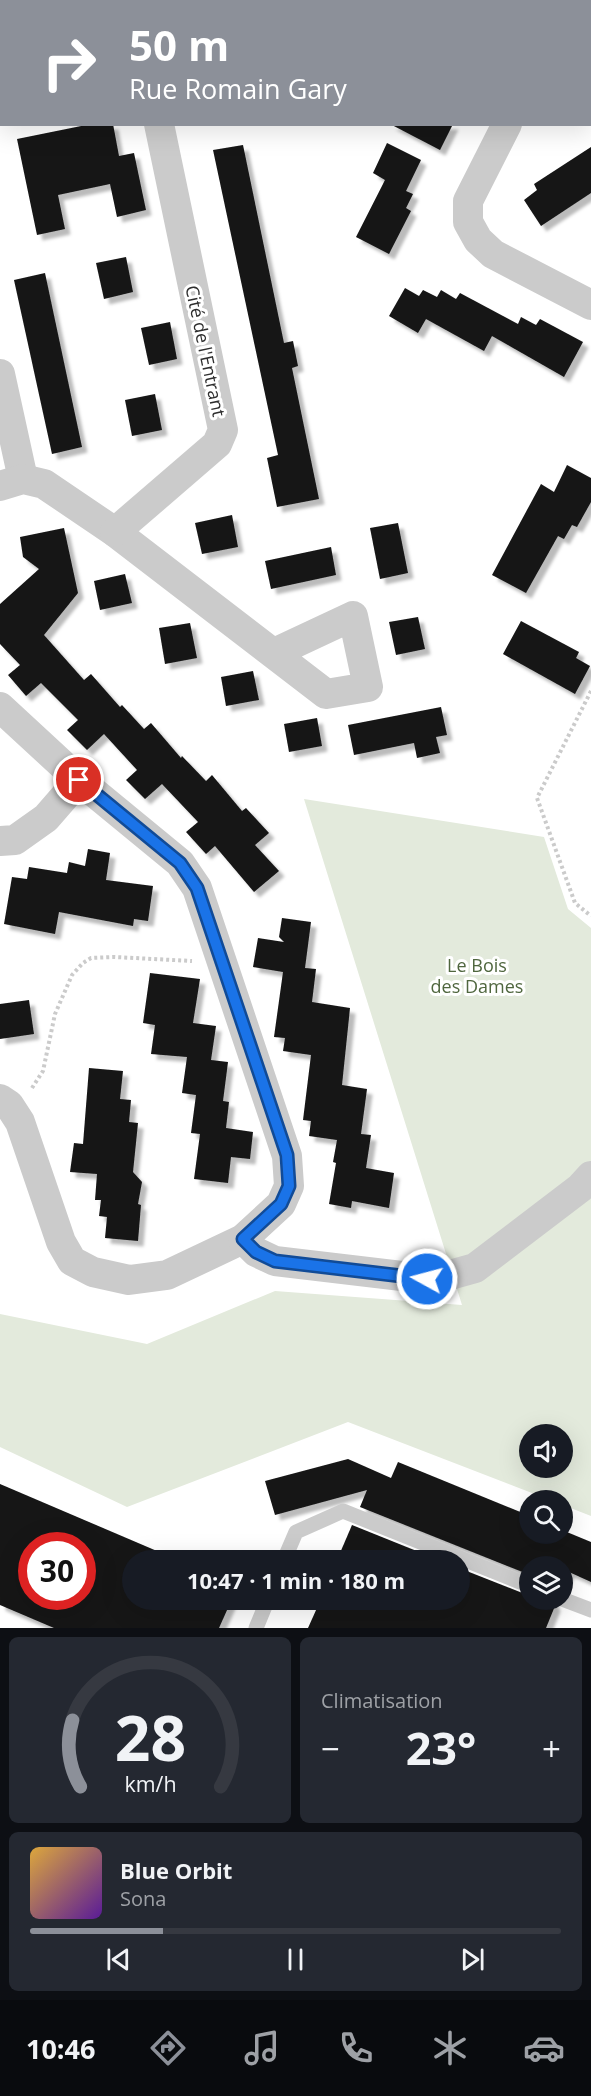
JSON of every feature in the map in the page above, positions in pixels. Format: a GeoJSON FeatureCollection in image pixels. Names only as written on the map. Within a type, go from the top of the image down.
{"type":"FeatureCollection","features":[{"type":"Feature","properties":{"kind":"street","name":"Cité de l'Entrant"},"geometry":{"type":"LineString","coordinates":[[115,532],[217,444],[223,430],[159,126]]}},
{"type":"Feature","properties":{"kind":"street"},"geometry":{"type":"LineString","coordinates":[[506,126],[468,201],[468,222],[478,240],[493,254],[591,305]]}},
{"type":"Feature","properties":{"kind":"street"},"geometry":{"type":"LineString","coordinates":[[0,374],[11,482],[44,484],[115,532],[274,653]]}},
{"type":"Feature","properties":{"kind":"street"},"geometry":{"type":"LineString","coordinates":[[0,707],[79,780],[180,863],[197,888],[287,1155],[289,1186],[281,1204],[243,1239],[167,1275],[129,1280],[93,1272],[72,1261],[61,1242],[20,1122],[6,1105]]}},
{"type":"Feature","properties":{"kind":"street"},"geometry":{"type":"LineString","coordinates":[[0,842],[15,840],[46,818],[79,780]]}},
{"type":"Feature","properties":{"kind":"street"},"geometry":{"type":"LineString","coordinates":[[243,1239],[256,1252],[275,1261],[427,1279],[450,1275],[475,1268],[580,1188],[591,1176]]}},
{"type":"Feature","properties":{"kind":"lane"},"geometry":{"type":"LineString","coordinates":[[288,1550],[296,1532],[344,1511],[441,1550]]}},
{"type":"Feature","properties":{"kind":"lane"},"geometry":{"type":"LineString","coordinates":[[470,1562],[519,1582]]}},
{"type":"Feature","properties":{"kind":"lane"},"geometry":{"type":"LineString","coordinates":[[573,1603],[591,1610]]}},
{"type":"Feature","properties":{"kind":"lane"},"geometry":{"type":"LineString","coordinates":[[255,1628],[263,1610]]}},
{"type":"Feature","properties":{"kind":"path"},"geometry":{"type":"LineString","coordinates":[[591,691],[537,798],[575,903],[591,916]]}},
{"type":"Feature","properties":{"kind":"path"},"geometry":{"type":"LineString","coordinates":[[6,1105],[28,1094],[43,1071],[55,1014],[72,975],[82,963],[91,958],[115,957],[223,963]]}},
{"type":"Feature","properties":{"kind":"green space","name":"Le Bois des Dames"},"geometry":{"type":"Polygon","coordinates":[[[304,799],[544,837],[568,909],[591,928],[591,1516],[573,1509],[573,1490],[524,1490],[348,1422],[127,1507],[0,1447],[0,1314],[147,1344],[275,1291],[462,1305],[304,799]]]}},
{"type":"Feature","properties":{"kind":"building"},"geometry":{"type":"Polygon","coordinates":[[[81,126],[113,126],[119,156],[134,153],[146,210],[117,217],[110,184],[58,195],[65,229],[37,235],[17,139],[81,126]]]}},
{"type":"Feature","properties":{"kind":"building"},"geometry":{"type":"Polygon","coordinates":[[[394,126],[452,126],[440,150],[394,126]]]}},
{"type":"Feature","properties":{"kind":"building"},"geometry":{"type":"Polygon","coordinates":[[[387,143],[421,160],[406,191],[413,194],[406,208],[411,211],[389,254],[356,237],[385,180],[373,173],[387,143]]]}},
{"type":"Feature","properties":{"kind":"building"},"geometry":{"type":"Polygon","coordinates":[[[243,145],[284,343],[293,341],[298,366],[292,368],[319,499],[277,507],[267,458],[278,455],[213,150],[243,145]]]}},
{"type":"Feature","properties":{"kind":"building"},"geometry":{"type":"Polygon","coordinates":[[[591,147],[591,193],[541,226],[524,200],[537,190],[534,184],[591,147]]]}},
{"type":"Feature","properties":{"kind":"building"},"geometry":{"type":"Polygon","coordinates":[[[126,257],[133,292],[104,299],[96,263],[126,257]]]}},
{"type":"Feature","properties":{"kind":"building"},"geometry":{"type":"Polygon","coordinates":[[[45,273],[82,447],[52,454],[14,280],[45,273]]]}},
{"type":"Feature","properties":{"kind":"building"},"geometry":{"type":"Polygon","coordinates":[[[405,288],[419,296],[423,290],[437,297],[441,290],[456,299],[460,293],[518,324],[521,317],[536,325],[540,319],[583,342],[564,377],[492,336],[484,351],[426,319],[418,333],[389,316],[405,288]]]}},
{"type":"Feature","properties":{"kind":"building"},"geometry":{"type":"Polygon","coordinates":[[[170,322],[177,359],[149,365],[141,328],[170,322]]]}},
{"type":"Feature","properties":{"kind":"building"},"geometry":{"type":"Polygon","coordinates":[[[155,394],[162,430],[132,436],[125,400],[155,394]]]}},
{"type":"Feature","properties":{"kind":"building"},"geometry":{"type":"Polygon","coordinates":[[[567,465],[591,478],[591,502],[577,527],[572,525],[564,539],[558,536],[526,593],[492,575],[541,484],[554,492],[567,465]]]}},
{"type":"Feature","properties":{"kind":"building"},"geometry":{"type":"Polygon","coordinates":[[[232,515],[238,547],[202,554],[195,523],[232,515]]]}},
{"type":"Feature","properties":{"kind":"building"},"geometry":{"type":"Polygon","coordinates":[[[398,523],[408,573],[380,579],[370,528],[398,523]]]}},
{"type":"Feature","properties":{"kind":"building"},"geometry":{"type":"Polygon","coordinates":[[[64,528],[78,593],[44,635],[84,680],[91,674],[120,707],[122,705],[144,729],[151,723],[181,758],[182,756],[206,781],[212,775],[242,811],[246,808],[269,833],[255,845],[279,871],[254,892],[215,846],[206,854],[186,832],[198,822],[162,784],[145,799],[126,780],[137,770],[104,734],[87,750],[67,730],[78,720],[41,683],[26,696],[8,675],[20,665],[0,644],[0,604],[39,569],[23,557],[20,537],[64,528]]]}},
{"type":"Feature","properties":{"kind":"building"},"geometry":{"type":"Polygon","coordinates":[[[331,547],[336,575],[271,589],[265,561],[331,547]]]}},
{"type":"Feature","properties":{"kind":"building"},"geometry":{"type":"Polygon","coordinates":[[[125,574],[132,603],[100,610],[94,581],[125,574]]]}},
{"type":"Feature","properties":{"kind":"building"},"geometry":{"type":"Polygon","coordinates":[[[418,617],[425,649],[396,655],[389,622],[418,617]]]}},
{"type":"Feature","properties":{"kind":"building"},"geometry":{"type":"Polygon","coordinates":[[[521,621],[579,652],[576,658],[590,666],[575,694],[503,654],[521,621]]]}},
{"type":"Feature","properties":{"kind":"building"},"geometry":{"type":"Polygon","coordinates":[[[190,623],[197,658],[165,664],[159,628],[190,623]]]}},
{"type":"Feature","properties":{"kind":"building"},"geometry":{"type":"Polygon","coordinates":[[[253,671],[259,700],[226,706],[221,677],[253,671]]]}},
{"type":"Feature","properties":{"kind":"building"},"geometry":{"type":"Polygon","coordinates":[[[441,707],[447,735],[436,737],[440,753],[417,758],[414,743],[354,755],[348,725],[441,707]]]}},
{"type":"Feature","properties":{"kind":"building"},"geometry":{"type":"Polygon","coordinates":[[[317,718],[322,746],[289,752],[284,724],[317,718]]]}},
{"type":"Feature","properties":{"kind":"building"},"geometry":{"type":"Polygon","coordinates":[[[88,849],[110,853],[106,880],[153,886],[148,921],[134,919],[133,926],[59,912],[55,934],[4,924],[12,877],[27,879],[29,867],[67,873],[69,862],[85,866],[88,849]]]}},
{"type":"Feature","properties":{"kind":"building"},"geometry":{"type":"Polygon","coordinates":[[[282,918],[311,922],[305,968],[316,969],[312,1002],[350,1008],[342,1085],[367,1089],[361,1134],[371,1135],[366,1168],[394,1173],[389,1208],[352,1201],[351,1208],[329,1204],[336,1163],[333,1162],[337,1140],[309,1136],[311,1121],[303,1120],[311,1055],[283,1051],[285,1038],[274,1037],[283,972],[253,967],[258,938],[284,942],[279,937],[282,918]]]}},
{"type":"Feature","properties":{"kind":"building"},"geometry":{"type":"Polygon","coordinates":[[[150,973],[200,979],[193,1023],[216,1026],[211,1060],[228,1062],[223,1101],[229,1102],[226,1128],[253,1132],[250,1159],[231,1157],[228,1183],[194,1179],[200,1134],[191,1133],[196,1095],[182,1093],[187,1057],[151,1054],[155,1025],[143,1023],[150,973]]]}},
{"type":"Feature","properties":{"kind":"building"},"geometry":{"type":"Polygon","coordinates":[[[29,1000],[34,1034],[0,1039],[0,1004],[29,1000]]]}},
{"type":"Feature","properties":{"kind":"building"},"geometry":{"type":"Polygon","coordinates":[[[89,1068],[123,1071],[120,1099],[131,1100],[129,1122],[138,1123],[133,1172],[142,1182],[138,1204],[141,1205],[138,1241],[105,1238],[107,1217],[99,1216],[101,1200],[95,1200],[97,1174],[70,1172],[74,1143],[83,1144],[89,1068]]]}},
{"type":"Feature","properties":{"kind":"building"},"geometry":{"type":"Polygon","coordinates":[[[348,1459],[391,1478],[398,1462],[519,1512],[519,1544],[573,1544],[573,1535],[591,1542],[591,1582],[573,1574],[573,1556],[519,1556],[519,1571],[360,1507],[367,1490],[275,1515],[265,1481],[348,1459]]]}},
{"type":"Feature","properties":{"kind":"building"},"geometry":{"type":"Polygon","coordinates":[[[0,1484],[155,1550],[122,1550],[122,1610],[227,1610],[219,1628],[54,1628],[0,1605],[0,1484]]]}},
{"type":"Feature","properties":{"kind":"building"},"geometry":{"type":"Polygon","coordinates":[[[352,1525],[414,1550],[341,1550],[352,1525]]]}},
{"type":"Feature","properties":{"kind":"building"},"geometry":{"type":"Polygon","coordinates":[[[470,1572],[519,1592],[519,1610],[553,1610],[546,1628],[308,1628],[316,1610],[470,1610],[470,1572]]]}},
{"type":"Feature","properties":{"kind":"route"},"geometry":{"type":"LineString","coordinates":[[79,780],[180,863],[197,888],[287,1155],[289,1186],[281,1204],[243,1239],[256,1252],[275,1261],[427,1279]]}}]}
